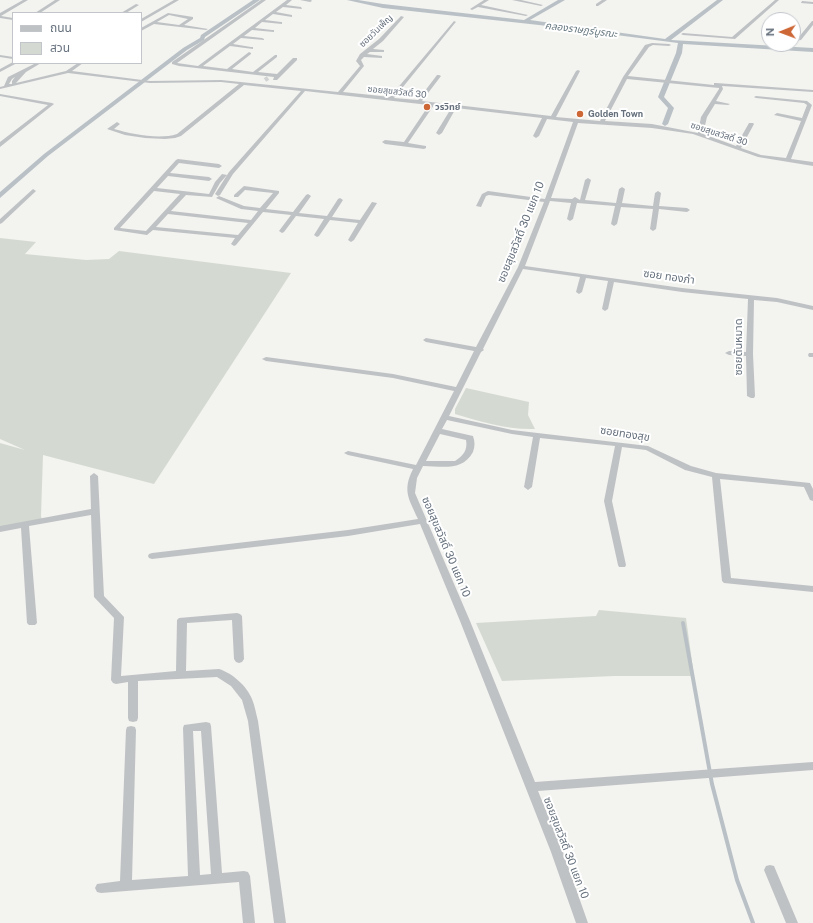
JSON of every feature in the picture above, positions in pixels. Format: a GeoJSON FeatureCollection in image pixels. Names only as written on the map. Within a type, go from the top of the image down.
{"type":"FeatureCollection","features":[{"type":"Feature","properties":{"kind":"street"},"geometry":{"type":"LineString","coordinates":[[0,16],[26,0]]}},
{"type":"Feature","properties":{"kind":"street"},"geometry":{"type":"LineString","coordinates":[[39,12],[58,0]]}},
{"type":"Feature","properties":{"kind":"street"},"geometry":{"type":"LineString","coordinates":[[142,20],[177,0]]}},
{"type":"Feature","properties":{"kind":"street"},"geometry":{"type":"LineString","coordinates":[[264,0],[174,63],[254,73],[264,78],[278,76]]}},
{"type":"Feature","properties":{"kind":"street"},"geometry":{"type":"LineString","coordinates":[[199,67],[290,0]]}},
{"type":"Feature","properties":{"kind":"street"},"geometry":{"type":"LineString","coordinates":[[302,0],[310,1]]}},
{"type":"Feature","properties":{"kind":"street"},"geometry":{"type":"LineString","coordinates":[[472,9],[487,0]]}},
{"type":"Feature","properties":{"kind":"street"},"geometry":{"type":"LineString","coordinates":[[514,0],[541,5]]}},
{"type":"Feature","properties":{"kind":"street"},"geometry":{"type":"LineString","coordinates":[[597,5],[605,0]]}},
{"type":"Feature","properties":{"kind":"street"},"geometry":{"type":"LineString","coordinates":[[683,34],[733,38],[777,0]]}},
{"type":"Feature","properties":{"kind":"street"},"geometry":{"type":"LineString","coordinates":[[801,3],[813,3]]}},
{"type":"Feature","properties":{"kind":"street"},"geometry":{"type":"LineString","coordinates":[[125,12],[137,5]]}},
{"type":"Feature","properties":{"kind":"street"},"geometry":{"type":"LineString","coordinates":[[282,6],[301,8]]}},
{"type":"Feature","properties":{"kind":"street"},"geometry":{"type":"LineString","coordinates":[[477,6],[526,15]]}},
{"type":"Feature","properties":{"kind":"street"},"geometry":{"type":"LineString","coordinates":[[272,13],[291,16]]}},
{"type":"Feature","properties":{"kind":"street"},"geometry":{"type":"LineString","coordinates":[[142,29],[170,14],[192,18],[180,26]]}},
{"type":"Feature","properties":{"kind":"street"},"geometry":{"type":"LineString","coordinates":[[0,16],[12,19]]}},
{"type":"Feature","properties":{"kind":"street","name":"ซอยวันเพ็ญ"},"geometry":{"type":"LineString","coordinates":[[338,94],[362,66],[362,64],[358,61],[362,55],[381,40],[402,17]]}},
{"type":"Feature","properties":{"kind":"street"},"geometry":{"type":"LineString","coordinates":[[142,21],[206,29]]}},
{"type":"Feature","properties":{"kind":"street"},"geometry":{"type":"LineString","coordinates":[[261,21],[281,23]]}},
{"type":"Feature","properties":{"kind":"street"},"geometry":{"type":"LineString","coordinates":[[391,99],[454,22]]}},
{"type":"Feature","properties":{"kind":"street"},"geometry":{"type":"LineString","coordinates":[[801,37],[813,22]]}},
{"type":"Feature","properties":{"kind":"street"},"geometry":{"type":"LineString","coordinates":[[382,28],[391,29]]}},
{"type":"Feature","properties":{"kind":"street"},"geometry":{"type":"LineString","coordinates":[[251,29],[272,31]]}},
{"type":"Feature","properties":{"kind":"street"},"geometry":{"type":"LineString","coordinates":[[240,36],[262,39]]}},
{"type":"Feature","properties":{"kind":"street"},"geometry":{"type":"LineString","coordinates":[[602,123],[625,77],[647,46],[652,44],[669,45]]}},
{"type":"Feature","properties":{"kind":"street"},"geometry":{"type":"LineString","coordinates":[[229,45],[251,48]]}},
{"type":"Feature","properties":{"kind":"street"},"geometry":{"type":"LineString","coordinates":[[368,50],[382,51]]}},
{"type":"Feature","properties":{"kind":"street"},"geometry":{"type":"LineString","coordinates":[[228,70],[249,53]]}},
{"type":"Feature","properties":{"kind":"street"},"geometry":{"type":"LineString","coordinates":[[362,55],[380,57]]}},
{"type":"Feature","properties":{"kind":"street"},"geometry":{"type":"LineString","coordinates":[[0,56],[12,58]]}},
{"type":"Feature","properties":{"kind":"street"},"geometry":{"type":"LineString","coordinates":[[254,73],[275,56]]}},
{"type":"Feature","properties":{"kind":"street"},"geometry":{"type":"LineString","coordinates":[[272,83],[295,59]]}},
{"type":"Feature","properties":{"kind":"street"},"geometry":{"type":"LineString","coordinates":[[0,71],[13,64]]}},
{"type":"Feature","properties":{"kind":"street"},"geometry":{"type":"LineString","coordinates":[[14,84],[14,80],[37,64]]}},
{"type":"Feature","properties":{"kind":"street"},"geometry":{"type":"LineString","coordinates":[[68,70],[73,64]]}},
{"type":"Feature","properties":{"kind":"street"},"geometry":{"type":"LineString","coordinates":[[68,70],[79,64]]}},
{"type":"Feature","properties":{"kind":"street","name":"ซอยสุขสวัสดิ์ 30"},"geometry":{"type":"LineString","coordinates":[[0,88],[68,70],[150,82],[209,80],[252,84],[264,78],[304,90],[455,106],[552,119],[652,126],[700,135],[760,156],[813,164]]}},
{"type":"Feature","properties":{"kind":"street"},"geometry":{"type":"LineString","coordinates":[[552,119],[578,71]]}},
{"type":"Feature","properties":{"kind":"street"},"geometry":{"type":"LineString","coordinates":[[6,86],[10,78],[24,72]]}},
{"type":"Feature","properties":{"kind":"street"},"geometry":{"type":"LineString","coordinates":[[419,102],[439,76]]}},
{"type":"Feature","properties":{"kind":"street"},"geometry":{"type":"LineString","coordinates":[[625,77],[712,85],[718,86],[722,89],[704,117],[700,135]]}},
{"type":"Feature","properties":{"kind":"street"},"geometry":{"type":"LineString","coordinates":[[117,124],[110,129],[162,138],[174,138],[243,83]]}},
{"type":"Feature","properties":{"kind":"street"},"geometry":{"type":"LineString","coordinates":[[712,85],[717,84],[813,92]]}},
{"type":"Feature","properties":{"kind":"street"},"geometry":{"type":"LineString","coordinates":[[219,196],[231,173],[304,90]]}},
{"type":"Feature","properties":{"kind":"street"},"geometry":{"type":"LineString","coordinates":[[778,99],[781,92]]}},
{"type":"Feature","properties":{"kind":"street"},"geometry":{"type":"LineString","coordinates":[[0,95],[52,104],[0,145]]}},
{"type":"Feature","properties":{"kind":"street"},"geometry":{"type":"LineString","coordinates":[[756,97],[808,103],[813,100]]}},
{"type":"Feature","properties":{"kind":"street"},"geometry":{"type":"LineString","coordinates":[[713,102],[728,104]]}},
{"type":"Feature","properties":{"kind":"street"},"geometry":{"type":"LineString","coordinates":[[788,160],[810,105],[808,103]]}},
{"type":"Feature","properties":{"kind":"street"},"geometry":{"type":"LineString","coordinates":[[405,144],[432,104]]}},
{"type":"Feature","properties":{"kind":"street"},"geometry":{"type":"LineString","coordinates":[[440,133],[455,106]]}},
{"type":"Feature","properties":{"kind":"street"},"geometry":{"type":"LineString","coordinates":[[778,115],[804,120]]}},
{"type":"Feature","properties":{"kind":"street"},"geometry":{"type":"LineString","coordinates":[[536,136],[545,118]]}},
{"type":"Feature","properties":{"kind":"street","name":"ซอยสุขสวัสดิ์ 30 แยก 10"},"geometry":{"type":"LineString","coordinates":[[576,121],[521,267],[420,466],[411,486],[411,492],[465,621],[557,852],[582,923]]}},
{"type":"Feature","properties":{"kind":"street"},"geometry":{"type":"LineString","coordinates":[[738,148],[751,124]]}},
{"type":"Feature","properties":{"kind":"street"},"geometry":{"type":"LineString","coordinates":[[385,142],[424,147]]}},
{"type":"Feature","properties":{"kind":"street"},"geometry":{"type":"LineString","coordinates":[[184,193],[148,233],[116,229],[178,162],[219,166]]}},
{"type":"Feature","properties":{"kind":"street"},"geometry":{"type":"LineString","coordinates":[[210,195],[221,178],[231,173]]}},
{"type":"Feature","properties":{"kind":"street"},"geometry":{"type":"LineString","coordinates":[[166,174],[209,179]]}},
{"type":"Feature","properties":{"kind":"street"},"geometry":{"type":"LineString","coordinates":[[585,201],[588,180]]}},
{"type":"Feature","properties":{"kind":"street"},"geometry":{"type":"LineString","coordinates":[[234,244],[277,192],[244,188],[236,196]]}},
{"type":"Feature","properties":{"kind":"street"},"geometry":{"type":"LineString","coordinates":[[152,189],[210,195],[210,198],[219,196],[237,207],[362,222]]}},
{"type":"Feature","properties":{"kind":"street"},"geometry":{"type":"LineString","coordinates":[[614,224],[622,189]]}},
{"type":"Feature","properties":{"kind":"street"},"geometry":{"type":"LineString","coordinates":[[0,222],[33,191]]}},
{"type":"Feature","properties":{"kind":"street"},"geometry":{"type":"LineString","coordinates":[[479,206],[484,195],[488,193],[687,210]]}},
{"type":"Feature","properties":{"kind":"street"},"geometry":{"type":"LineString","coordinates":[[653,228],[658,193]]}},
{"type":"Feature","properties":{"kind":"street"},"geometry":{"type":"LineString","coordinates":[[282,231],[308,196]]}},
{"type":"Feature","properties":{"kind":"street"},"geometry":{"type":"LineString","coordinates":[[317,235],[340,200]]}},
{"type":"Feature","properties":{"kind":"street"},"geometry":{"type":"LineString","coordinates":[[570,219],[575,200]]}},
{"type":"Feature","properties":{"kind":"street"},"geometry":{"type":"LineString","coordinates":[[351,240],[374,203]]}},
{"type":"Feature","properties":{"kind":"street"},"geometry":{"type":"LineString","coordinates":[[167,212],[252,222]]}},
{"type":"Feature","properties":{"kind":"street"},"geometry":{"type":"LineString","coordinates":[[152,228],[240,237]]}},
{"type":"Feature","properties":{"kind":"street","name":"ซอย ทองภํา"},"geometry":{"type":"LineString","coordinates":[[521,267],[682,290],[777,300],[813,308]]}},
{"type":"Feature","properties":{"kind":"street"},"geometry":{"type":"LineString","coordinates":[[579,292],[584,275]]}},
{"type":"Feature","properties":{"kind":"street"},"geometry":{"type":"LineString","coordinates":[[605,309],[612,279]]}},
{"type":"Feature","properties":{"kind":"street","name":"ซอยตันหมาด"},"geometry":{"type":"LineString","coordinates":[[751,298],[749,354],[751,396]]}},
{"type":"Feature","properties":{"kind":"street"},"geometry":{"type":"LineString","coordinates":[[426,340],[480,350]]}},
{"type":"Feature","properties":{"kind":"street"},"geometry":{"type":"LineString","coordinates":[[729,353],[749,354]]}},
{"type":"Feature","properties":{"kind":"street"},"geometry":{"type":"LineString","coordinates":[[266,359],[393,376],[459,390]]}},
{"type":"Feature","properties":{"kind":"street","name":"ซอยทองสุข"},"geometry":{"type":"LineString","coordinates":[[445,417],[490,428],[648,448],[692,470],[716,476],[802,484],[809,487],[813,498]]}},
{"type":"Feature","properties":{"kind":"street"},"geometry":{"type":"LineString","coordinates":[[348,453],[420,466],[456,464],[460,462],[468,453],[471,446],[470,438],[438,431]]}},
{"type":"Feature","properties":{"kind":"street"},"geometry":{"type":"LineString","coordinates":[[528,487],[537,434]]}},
{"type":"Feature","properties":{"kind":"street"},"geometry":{"type":"LineString","coordinates":[[619,444],[608,501],[622,565]]}},
{"type":"Feature","properties":{"kind":"street"},"geometry":{"type":"LineString","coordinates":[[94,476],[99,597],[119,617],[116,680],[219,673],[235,683],[247,698],[253,721],[280,923]]}},
{"type":"Feature","properties":{"kind":"street"},"geometry":{"type":"LineString","coordinates":[[716,476],[727,581],[813,589]]}},
{"type":"Feature","properties":{"kind":"street"},"geometry":{"type":"LineString","coordinates":[[0,529],[95,511]]}},
{"type":"Feature","properties":{"kind":"street"},"geometry":{"type":"LineString","coordinates":[[152,556],[348,533],[423,521]]}},
{"type":"Feature","properties":{"kind":"street"},"geometry":{"type":"LineString","coordinates":[[25,524],[32,623]]}},
{"type":"Feature","properties":{"kind":"street"},"geometry":{"type":"LineString","coordinates":[[181,675],[182,620],[237,616],[239,659]]}},
{"type":"Feature","properties":{"kind":"street"},"geometry":{"type":"LineString","coordinates":[[133,678],[133,718]]}},
{"type":"Feature","properties":{"kind":"street"},"geometry":{"type":"LineString","coordinates":[[194,880],[188,728],[206,726],[217,878]]}},
{"type":"Feature","properties":{"kind":"street"},"geometry":{"type":"LineString","coordinates":[[126,886],[131,730]]}},
{"type":"Feature","properties":{"kind":"street"},"geometry":{"type":"LineString","coordinates":[[531,787],[813,766]]}},
{"type":"Feature","properties":{"kind":"street"},"geometry":{"type":"LineString","coordinates":[[770,870],[792,923]]}},
{"type":"Feature","properties":{"kind":"street"},"geometry":{"type":"LineString","coordinates":[[101,888],[244,876],[250,923]]}},
{"type":"Feature","properties":{"kind":"green space"},"geometry":{"type":"Polygon","coordinates":[[[0,238],[36,242],[25,254],[86,260],[109,259],[119,251],[291,273],[154,484],[43,455],[42,520],[0,527],[0,443],[25,450],[0,439],[0,238]]]}},
{"type":"Feature","properties":{"kind":"green space"},"geometry":{"type":"Polygon","coordinates":[[[466,388],[529,402],[528,415],[535,429],[505,427],[455,414],[455,409],[466,388]]]}},
{"type":"Feature","properties":{"kind":"green space"},"geometry":{"type":"Polygon","coordinates":[[[599,610],[686,618],[694,676],[614,676],[502,681],[476,623],[596,616],[599,610]]]}},
{"type":"Feature","properties":{"kind":"waterway"},"geometry":{"type":"LineString","coordinates":[[0,196],[46,155],[185,49],[202,39],[203,36],[257,0]]}},
{"type":"Feature","properties":{"kind":"waterway","name":"คลองราษฎร์บูรณะ"},"geometry":{"type":"LineString","coordinates":[[350,0],[383,6],[525,21]]}},
{"type":"Feature","properties":{"kind":"waterway"},"geometry":{"type":"LineString","coordinates":[[525,21],[562,0]]}},
{"type":"Feature","properties":{"kind":"waterway"},"geometry":{"type":"LineString","coordinates":[[666,41],[720,0]]}},
{"type":"Feature","properties":{"kind":"waterway","name":"คลองราษฎร์บูรณะ"},"geometry":{"type":"LineString","coordinates":[[525,21],[666,41]]}},
{"type":"Feature","properties":{"kind":"waterway","name":"คลองราษฎร์บูรณะ"},"geometry":{"type":"LineString","coordinates":[[666,41],[813,50]]}},
{"type":"Feature","properties":{"kind":"waterway"},"geometry":{"type":"LineString","coordinates":[[665,124],[671,108],[661,97],[679,53],[681,42]]}},
{"type":"Feature","properties":{"kind":"waterway"},"geometry":{"type":"LineString","coordinates":[[683,623],[712,784],[737,880],[753,923]]}},
{"type":"Feature","properties":{"kind":"place","name":"วรวิทย์"},"geometry":{"type":"Point","coordinates":[427,107]}},
{"type":"Feature","properties":{"kind":"place","name":"Golden Town"},"geometry":{"type":"Point","coordinates":[580,114]}}]}
